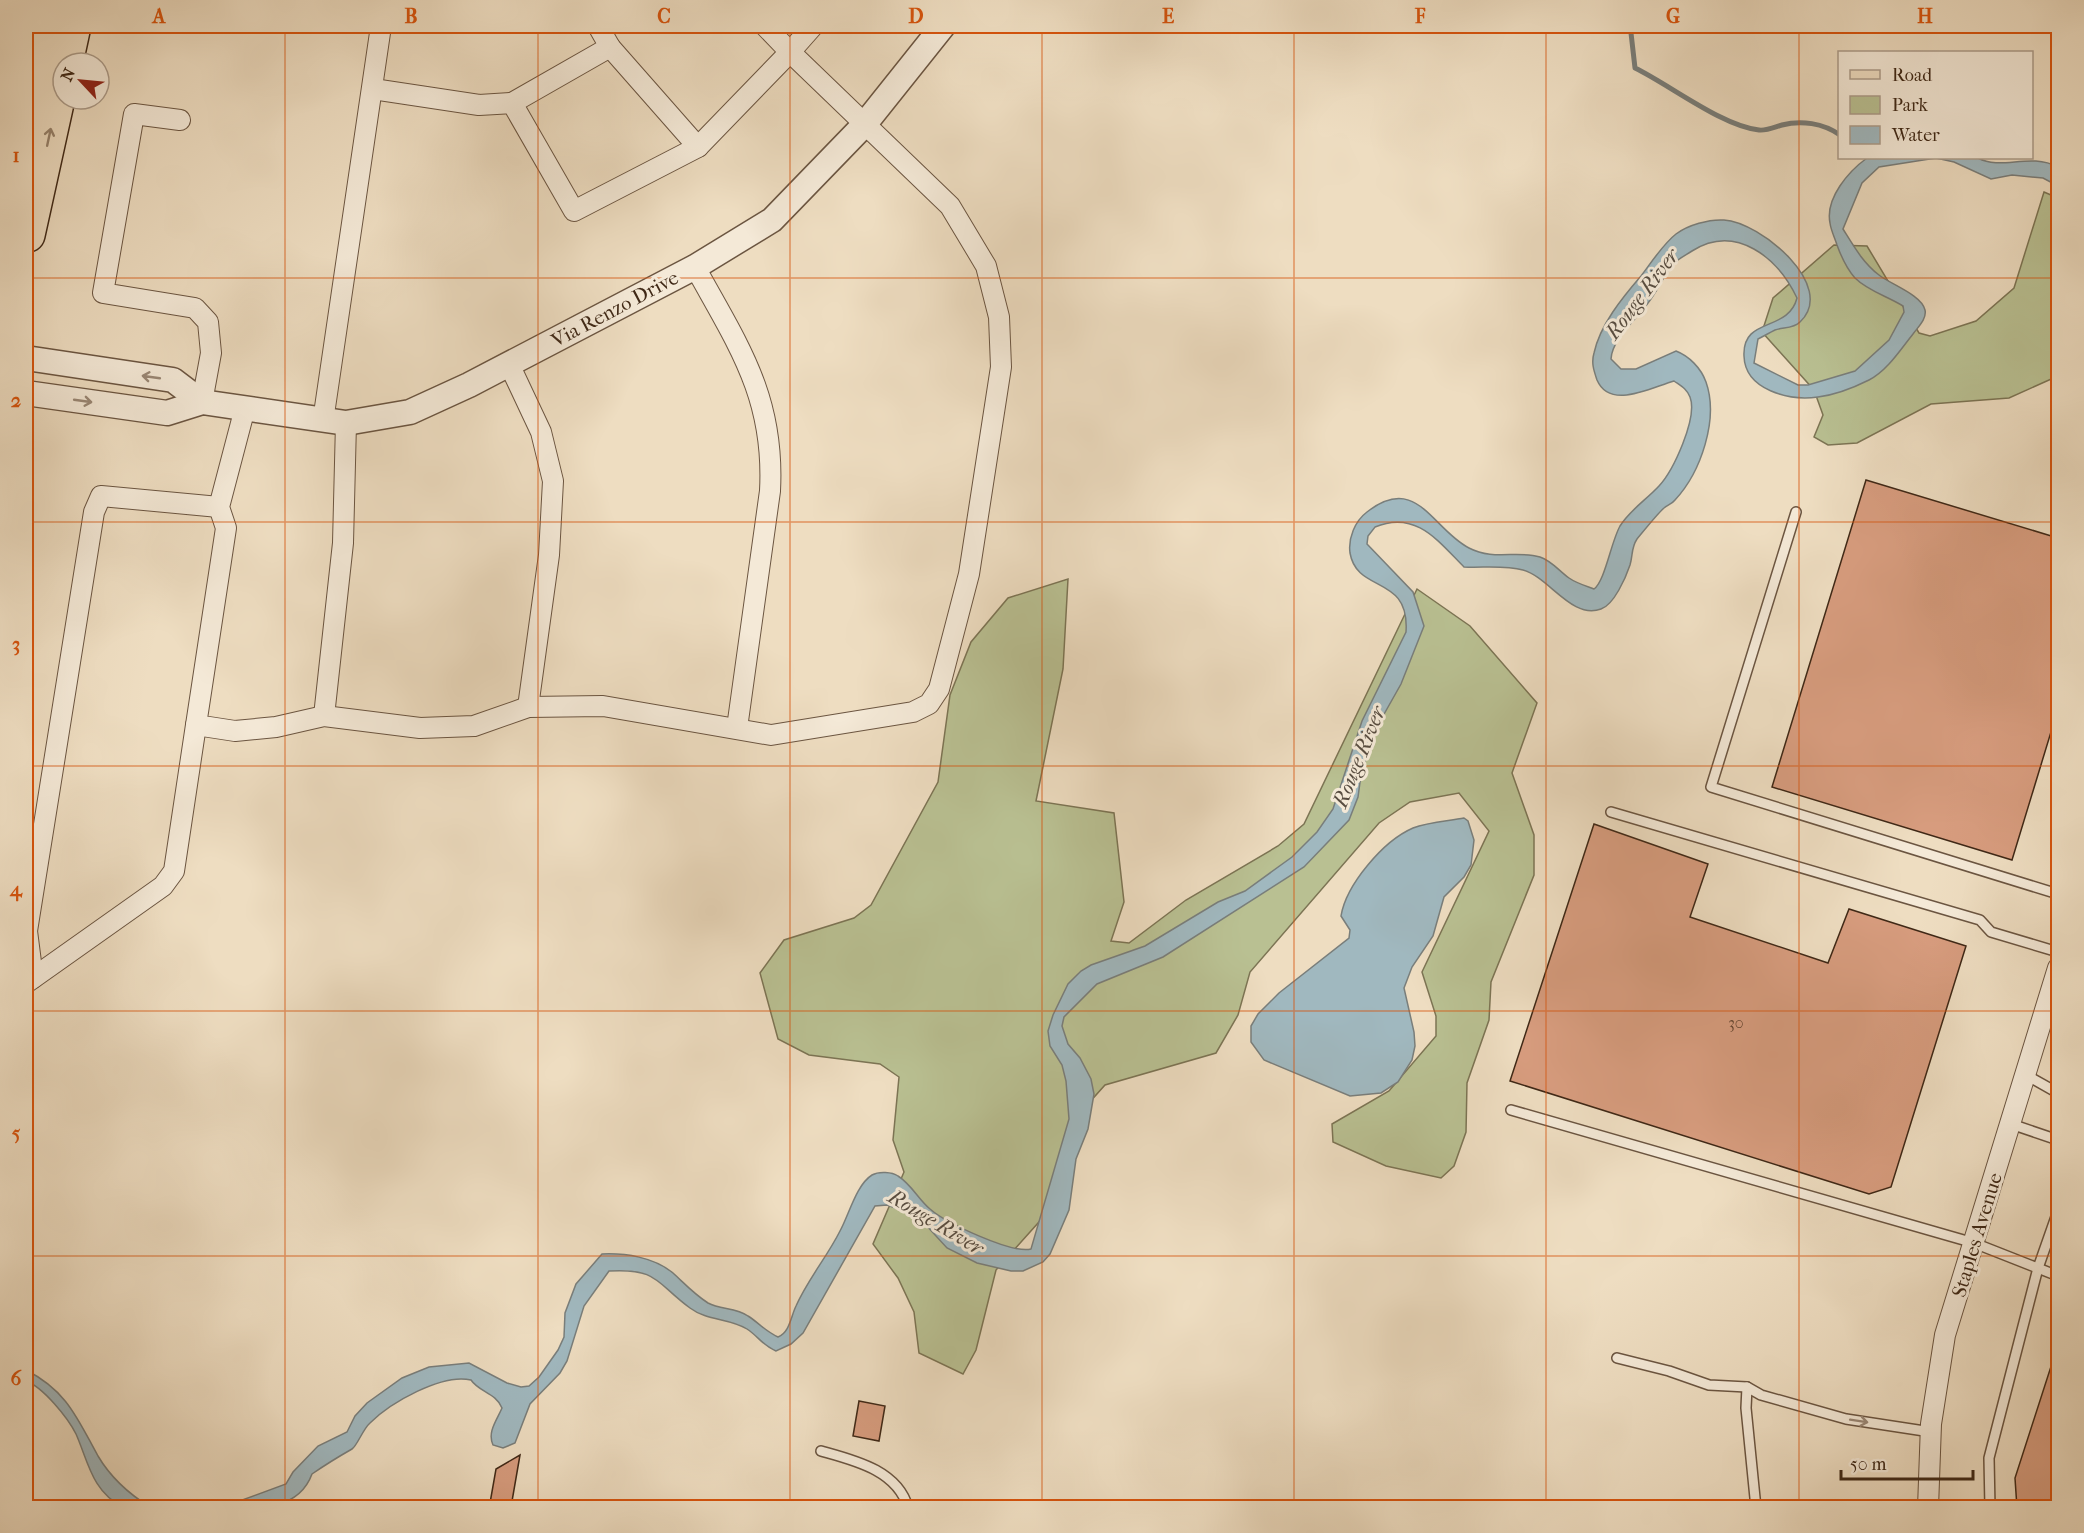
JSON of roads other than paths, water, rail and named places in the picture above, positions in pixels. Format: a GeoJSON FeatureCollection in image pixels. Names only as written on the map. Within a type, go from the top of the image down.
{"type":"FeatureCollection","features":[{"type":"Feature","properties":{"kind":"highway"},"geometry":{"type":"LineString","coordinates":[[69,51],[74,26]]}},
{"type":"Feature","properties":{"kind":"highway"},"geometry":{"type":"LineString","coordinates":[[26,235],[55,111]]}},
{"type":"Feature","properties":{"kind":"main road"},"geometry":{"type":"LineString","coordinates":[[26,140],[44,26]]}},
{"type":"Feature","properties":{"kind":"street"},"geometry":{"type":"LineString","coordinates":[[324,716],[343,543],[335,422],[381,26]]}},
{"type":"Feature","properties":{"kind":"street"},"geometry":{"type":"LineString","coordinates":[[598,26],[610,47],[698,147]]}},
{"type":"Feature","properties":{"kind":"street"},"geometry":{"type":"LineString","coordinates":[[196,725],[235,731],[276,727],[324,716],[420,728],[463,727],[474,726],[528,707],[603,706],[771,735],[914,712],[929,704],[939,689],[969,574],[1001,367],[999,317],[986,266],[950,206],[864,125],[765,26]]}},
{"type":"Feature","properties":{"kind":"street"},"geometry":{"type":"LineString","coordinates":[[512,103],[574,211],[698,147],[813,26]]}},
{"type":"Feature","properties":{"kind":"street","name":"Via Renzo Drive"},"geometry":{"type":"LineString","coordinates":[[26,393],[167,413],[202,402],[335,422],[410,412],[509,364],[695,267],[772,219],[864,125],[943,26]]}},
{"type":"Feature","properties":{"kind":"street"},"geometry":{"type":"LineString","coordinates":[[373,89],[478,105],[512,103],[610,47]]}},
{"type":"Feature","properties":{"kind":"street"},"geometry":{"type":"LineString","coordinates":[[180,120],[134,114],[103,293],[195,308],[208,322],[211,353],[202,402]]}},
{"type":"Feature","properties":{"kind":"street"},"geometry":{"type":"LineString","coordinates":[[695,267],[746,360],[762,404],[772,454],[770,491],[737,728]]}},
{"type":"Feature","properties":{"kind":"street","name":"Via Renzo Drive"},"geometry":{"type":"LineString","coordinates":[[26,358],[173,381],[202,402]]}},
{"type":"Feature","properties":{"kind":"street"},"geometry":{"type":"LineString","coordinates":[[509,364],[541,432],[553,482],[549,555],[528,707]]}},
{"type":"Feature","properties":{"kind":"street"},"geometry":{"type":"LineString","coordinates":[[29,980],[163,886],[174,870],[226,528],[219,507],[245,408]]}},
{"type":"Feature","properties":{"kind":"street"},"geometry":{"type":"LineString","coordinates":[[29,980],[27,931],[94,512],[100,496],[219,507]]}},
{"type":"Feature","properties":{"kind":"street","name":"Staples Avenue"},"geometry":{"type":"LineString","coordinates":[[1928,1508],[1931,1432],[1945,1335],[2058,968]]}},
{"type":"Feature","properties":{"kind":"lane"},"geometry":{"type":"LineString","coordinates":[[1796,512],[1711,787],[2058,894]]}},
{"type":"Feature","properties":{"kind":"lane"},"geometry":{"type":"LineString","coordinates":[[1611,812],[1980,920],[1990,932],[2058,952]]}},
{"type":"Feature","properties":{"kind":"lane"},"geometry":{"type":"LineString","coordinates":[[2026,1075],[2058,1093]]}},
{"type":"Feature","properties":{"kind":"lane"},"geometry":{"type":"LineString","coordinates":[[1511,1110],[1974,1243],[2058,1276]]}},
{"type":"Feature","properties":{"kind":"lane"},"geometry":{"type":"LineString","coordinates":[[2011,1124],[2058,1140]]}},
{"type":"Feature","properties":{"kind":"lane"},"geometry":{"type":"LineString","coordinates":[[1990,1508],[1989,1458],[2038,1268],[2058,1211]]}},
{"type":"Feature","properties":{"kind":"lane"},"geometry":{"type":"LineString","coordinates":[[1617,1358],[1669,1371],[1709,1385],[1746,1387],[1761,1395],[1846,1419],[1931,1432]]}},
{"type":"Feature","properties":{"kind":"lane"},"geometry":{"type":"LineString","coordinates":[[1746,1387],[1756,1508]]}},
{"type":"Feature","properties":{"kind":"lane"},"geometry":{"type":"LineString","coordinates":[[821,1451],[872,1465],[894,1485],[908,1508]]}},
{"type":"Feature","properties":{"kind":"water","name":"Rouge River"},"geometry":{"type":"Polygon","coordinates":[[[1866,159],[1930,159],[1879,167],[1862,183],[1843,229],[1873,270],[1918,299],[1923,305],[1925,313],[1920,326],[1888,365],[1869,380],[1824,396],[1807,398],[1782,395],[1760,385],[1752,377],[1746,368],[1744,356],[1745,343],[1750,335],[1785,316],[1792,309],[1797,298],[1779,270],[1754,249],[1740,243],[1724,241],[1708,243],[1675,262],[1652,298],[1620,337],[1611,359],[1621,369],[1636,369],[1676,351],[1685,356],[1698,367],[1706,382],[1710,412],[1709,428],[1693,475],[1675,500],[1662,510],[1635,542],[1630,565],[1622,583],[1606,606],[1590,611],[1580,609],[1533,574],[1516,568],[1464,567],[1435,538],[1414,525],[1403,522],[1390,523],[1375,527],[1368,536],[1367,544],[1413,592],[1424,626],[1401,684],[1374,732],[1361,775],[1358,797],[1349,820],[1304,867],[1163,957],[1097,984],[1064,1017],[1062,1026],[1068,1044],[1080,1058],[1091,1079],[1094,1094],[1088,1129],[1076,1159],[1069,1210],[1050,1254],[1043,1262],[1023,1271],[1011,1271],[977,1263],[947,1248],[925,1224],[909,1213],[887,1205],[875,1206],[803,1333],[791,1344],[776,1351],[740,1325],[690,1308],[647,1275],[638,1272],[609,1271],[584,1306],[567,1361],[560,1373],[530,1404],[515,1443],[503,1448],[493,1445],[491,1435],[502,1408],[496,1399],[471,1380],[446,1381],[417,1391],[379,1415],[367,1426],[354,1447],[312,1474],[306,1486],[297,1495],[275,1505],[249,1508],[223,1507],[286,1484],[293,1472],[318,1446],[347,1432],[355,1416],[367,1403],[402,1378],[429,1367],[469,1363],[507,1383],[521,1387],[529,1386],[539,1377],[558,1350],[564,1337],[565,1313],[576,1284],[602,1254],[630,1255],[657,1263],[673,1273],[708,1303],[743,1313],[778,1337],[788,1328],[801,1296],[835,1241],[857,1193],[872,1175],[885,1172],[898,1176],[930,1209],[964,1229],[1009,1247],[1031,1249],[1069,1119],[1066,1081],[1062,1065],[1050,1046],[1048,1031],[1068,984],[1091,965],[1145,946],[1218,902],[1245,891],[1292,857],[1317,832],[1333,809],[1362,721],[1406,632],[1405,614],[1400,601],[1392,592],[1362,574],[1355,566],[1350,553],[1350,542],[1359,520],[1367,512],[1384,502],[1399,498],[1411,501],[1423,508],[1469,548],[1487,554],[1522,554],[1540,557],[1572,580],[1594,589],[1605,570],[1620,526],[1633,510],[1659,486],[1671,469],[1683,444],[1692,406],[1687,392],[1674,381],[1631,394],[1611,394],[1603,389],[1597,380],[1593,357],[1601,332],[1613,312],[1662,248],[1676,234],[1693,225],[1712,220],[1739,223],[1774,244],[1790,258],[1802,274],[1809,291],[1809,307],[1800,322],[1791,327],[1775,330],[1758,339],[1754,363],[1798,385],[1808,385],[1855,371],[1889,340],[1904,312],[1903,306],[1855,278],[1849,271],[1837,245],[1829,214],[1831,204],[1840,186],[1866,159]]]}},
{"type":"Feature","properties":{"kind":"water"},"geometry":{"type":"Polygon","coordinates":[[[1940,159],[1980,159],[1997,163],[2037,161],[2047,163],[2058,167],[2058,186],[2043,178],[2012,175],[1991,179],[1954,162],[1940,159]]]}},
{"type":"Feature","properties":{"kind":"water"},"geometry":{"type":"Polygon","coordinates":[[[1464,818],[1468,821],[1474,840],[1471,865],[1464,877],[1444,897],[1433,936],[1412,967],[1404,988],[1415,1046],[1412,1060],[1398,1082],[1381,1093],[1350,1096],[1264,1060],[1251,1042],[1251,1026],[1258,1014],[1279,993],[1349,938],[1350,930],[1341,916],[1344,904],[1368,865],[1390,843],[1413,828],[1464,818]]]}},
{"type":"Feature","properties":{"kind":"water"},"geometry":{"type":"Polygon","coordinates":[[[26,1370],[40,1378],[61,1396],[109,1471],[128,1491],[150,1507],[126,1508],[104,1493],[92,1475],[72,1427],[47,1396],[26,1381],[26,1370]]]}},
{"type":"Feature","properties":{"kind":"waterway"},"geometry":{"type":"LineString","coordinates":[[1636,26],[1631,33],[1635,68],[1713,113],[1744,127],[1759,130],[1804,123],[1819,125],[1838,134]]}}]}
